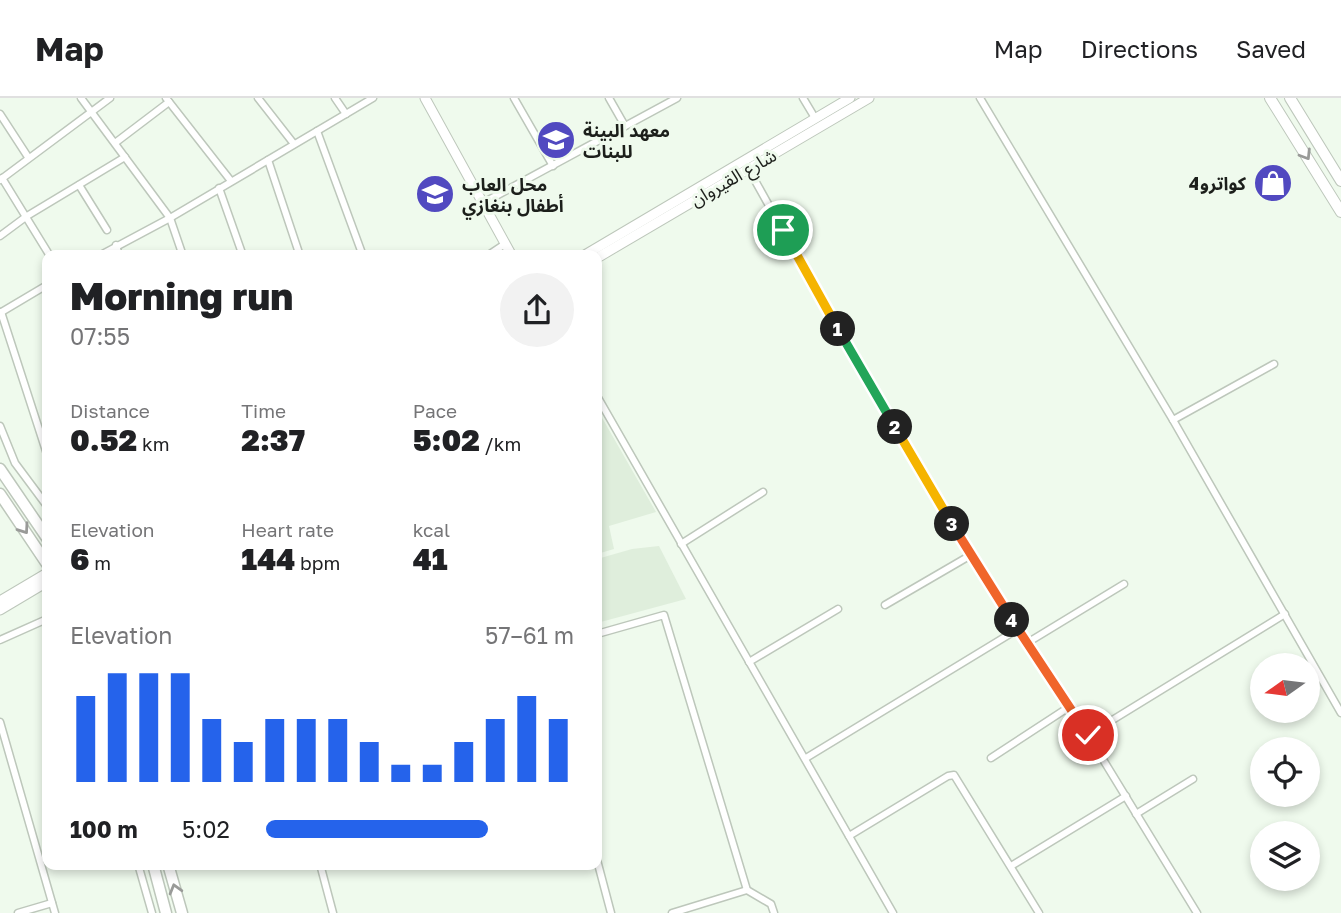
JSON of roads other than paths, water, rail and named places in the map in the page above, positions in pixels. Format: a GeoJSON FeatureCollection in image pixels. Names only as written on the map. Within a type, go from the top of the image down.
{"type":"FeatureCollection","features":[{"type":"Feature","properties":{"kind":"highway"},"geometry":{"type":"LineString","coordinates":[[0,469],[42,531]]}},
{"type":"Feature","properties":{"kind":"highway"},"geometry":{"type":"LineString","coordinates":[[0,494],[42,557]]}},
{"type":"Feature","properties":{"kind":"highway"},"geometry":{"type":"LineString","coordinates":[[155,870],[166,913]]}},
{"type":"Feature","properties":{"kind":"highway"},"geometry":{"type":"LineString","coordinates":[[170,870],[182,913]]}},
{"type":"Feature","properties":{"kind":"main road"},"geometry":{"type":"LineString","coordinates":[[425,98],[508,250]]}},
{"type":"Feature","properties":{"kind":"main road","name":"شارع القيروان"},"geometry":{"type":"LineString","coordinates":[[593,250],[850,98]]}},
{"type":"Feature","properties":{"kind":"main road","name":"شارع القيروان"},"geometry":{"type":"LineString","coordinates":[[602,255],[869,98]]}},
{"type":"Feature","properties":{"kind":"main road"},"geometry":{"type":"LineString","coordinates":[[1270,98],[1341,212]]}},
{"type":"Feature","properties":{"kind":"main road"},"geometry":{"type":"LineString","coordinates":[[1290,98],[1336,163],[1341,181]]}},
{"type":"Feature","properties":{"kind":"main road"},"geometry":{"type":"LineString","coordinates":[[0,610],[42,577]]}},
{"type":"Feature","properties":{"kind":"main road"},"geometry":{"type":"LineString","coordinates":[[0,601],[42,583]]}},
{"type":"Feature","properties":{"kind":"street"},"geometry":{"type":"LineString","coordinates":[[81,98],[170,218],[181,250]]}},
{"type":"Feature","properties":{"kind":"street"},"geometry":{"type":"LineString","coordinates":[[47,250],[1,179],[110,98]]}},
{"type":"Feature","properties":{"kind":"street"},"geometry":{"type":"LineString","coordinates":[[258,98],[293,144]]}},
{"type":"Feature","properties":{"kind":"street"},"geometry":{"type":"LineString","coordinates":[[335,98],[346,114]]}},
{"type":"Feature","properties":{"kind":"street"},"geometry":{"type":"LineString","coordinates":[[108,250],[170,218],[373,98]]}},
{"type":"Feature","properties":{"kind":"street"},"geometry":{"type":"LineString","coordinates":[[514,98],[553,166]]}},
{"type":"Feature","properties":{"kind":"street"},"geometry":{"type":"LineString","coordinates":[[609,98],[625,126]]}},
{"type":"Feature","properties":{"kind":"street"},"geometry":{"type":"LineString","coordinates":[[483,203],[677,98]]}},
{"type":"Feature","properties":{"kind":"street"},"geometry":{"type":"LineString","coordinates":[[803,98],[815,118]]}},
{"type":"Feature","properties":{"kind":"street"},"geometry":{"type":"LineString","coordinates":[[980,98],[1173,420],[1341,713]]}},
{"type":"Feature","properties":{"kind":"street"},"geometry":{"type":"LineString","coordinates":[[115,143],[168,100],[231,181]]}},
{"type":"Feature","properties":{"kind":"street"},"geometry":{"type":"LineString","coordinates":[[0,114],[28,157]]}},
{"type":"Feature","properties":{"kind":"street"},"geometry":{"type":"LineString","coordinates":[[317,131],[361,250]]}},
{"type":"Feature","properties":{"kind":"street"},"geometry":{"type":"LineString","coordinates":[[0,236],[27,216],[125,157]]}},
{"type":"Feature","properties":{"kind":"street"},"geometry":{"type":"LineString","coordinates":[[268,160],[298,250]]}},
{"type":"Feature","properties":{"kind":"street"},"geometry":{"type":"LineString","coordinates":[[748,168],[853,356],[971,555],[1088,735],[1197,913]]}},
{"type":"Feature","properties":{"kind":"street"},"geometry":{"type":"LineString","coordinates":[[79,185],[107,230]]}},
{"type":"Feature","properties":{"kind":"street"},"geometry":{"type":"LineString","coordinates":[[219,188],[241,250]]}},
{"type":"Feature","properties":{"kind":"street"},"geometry":{"type":"LineString","coordinates":[[496,250],[505,244]]}},
{"type":"Feature","properties":{"kind":"street"},"geometry":{"type":"LineString","coordinates":[[116,245],[117,250]]}},
{"type":"Feature","properties":{"kind":"street"},"geometry":{"type":"LineString","coordinates":[[42,288],[1,313],[42,439]]}},
{"type":"Feature","properties":{"kind":"street"},"geometry":{"type":"LineString","coordinates":[[1173,420],[1274,364]]}},
{"type":"Feature","properties":{"kind":"street"},"geometry":{"type":"LineString","coordinates":[[602,405],[893,913]]}},
{"type":"Feature","properties":{"kind":"street"},"geometry":{"type":"LineString","coordinates":[[0,426],[15,463],[42,499]]}},
{"type":"Feature","properties":{"kind":"street"},"geometry":{"type":"LineString","coordinates":[[681,544],[764,492]]}},
{"type":"Feature","properties":{"kind":"street"},"geometry":{"type":"LineString","coordinates":[[885,604],[971,555]]}},
{"type":"Feature","properties":{"kind":"street"},"geometry":{"type":"LineString","coordinates":[[1027,643],[1124,583]]}},
{"type":"Feature","properties":{"kind":"street"},"geometry":{"type":"LineString","coordinates":[[749,662],[838,609]]}},
{"type":"Feature","properties":{"kind":"street"},"geometry":{"type":"LineString","coordinates":[[1088,735],[1285,614]]}},
{"type":"Feature","properties":{"kind":"street"},"geometry":{"type":"LineString","coordinates":[[602,633],[664,615],[747,890],[771,904],[774,913]]}},
{"type":"Feature","properties":{"kind":"street"},"geometry":{"type":"LineString","coordinates":[[0,640],[42,621]]}},
{"type":"Feature","properties":{"kind":"street"},"geometry":{"type":"LineString","coordinates":[[806,758],[1018,629]]}},
{"type":"Feature","properties":{"kind":"street"},"geometry":{"type":"LineString","coordinates":[[991,758],[1069,706]]}},
{"type":"Feature","properties":{"kind":"street"},"geometry":{"type":"LineString","coordinates":[[0,722],[42,855]]}},
{"type":"Feature","properties":{"kind":"street"},"geometry":{"type":"LineString","coordinates":[[849,836],[948,776],[954,775],[1039,913]]}},
{"type":"Feature","properties":{"kind":"street"},"geometry":{"type":"LineString","coordinates":[[1136,814],[1193,779]]}},
{"type":"Feature","properties":{"kind":"street"},"geometry":{"type":"LineString","coordinates":[[1011,866],[1126,796]]}},
{"type":"Feature","properties":{"kind":"street"},"geometry":{"type":"LineString","coordinates":[[46,870],[55,913]]}},
{"type":"Feature","properties":{"kind":"street"},"geometry":{"type":"LineString","coordinates":[[140,870],[152,913]]}},
{"type":"Feature","properties":{"kind":"street"},"geometry":{"type":"LineString","coordinates":[[322,870],[333,913]]}},
{"type":"Feature","properties":{"kind":"street"},"geometry":{"type":"LineString","coordinates":[[600,870],[611,913]]}},
{"type":"Feature","properties":{"kind":"street"},"geometry":{"type":"LineString","coordinates":[[672,913],[747,890]]}},
{"type":"Feature","properties":{"kind":"street"},"geometry":{"type":"LineString","coordinates":[[18,913],[52,903]]}},
{"type":"Feature","properties":{"kind":"place","name":"معهد البينة للبنات"},"geometry":{"type":"Point","coordinates":[556,140]}},
{"type":"Feature","properties":{"kind":"place","name":"كواترو4"},"geometry":{"type":"Point","coordinates":[1273,183]}},
{"type":"Feature","properties":{"kind":"place","name":"محل العاب أطفال بنغازي"},"geometry":{"type":"Point","coordinates":[435,194]}}]}
